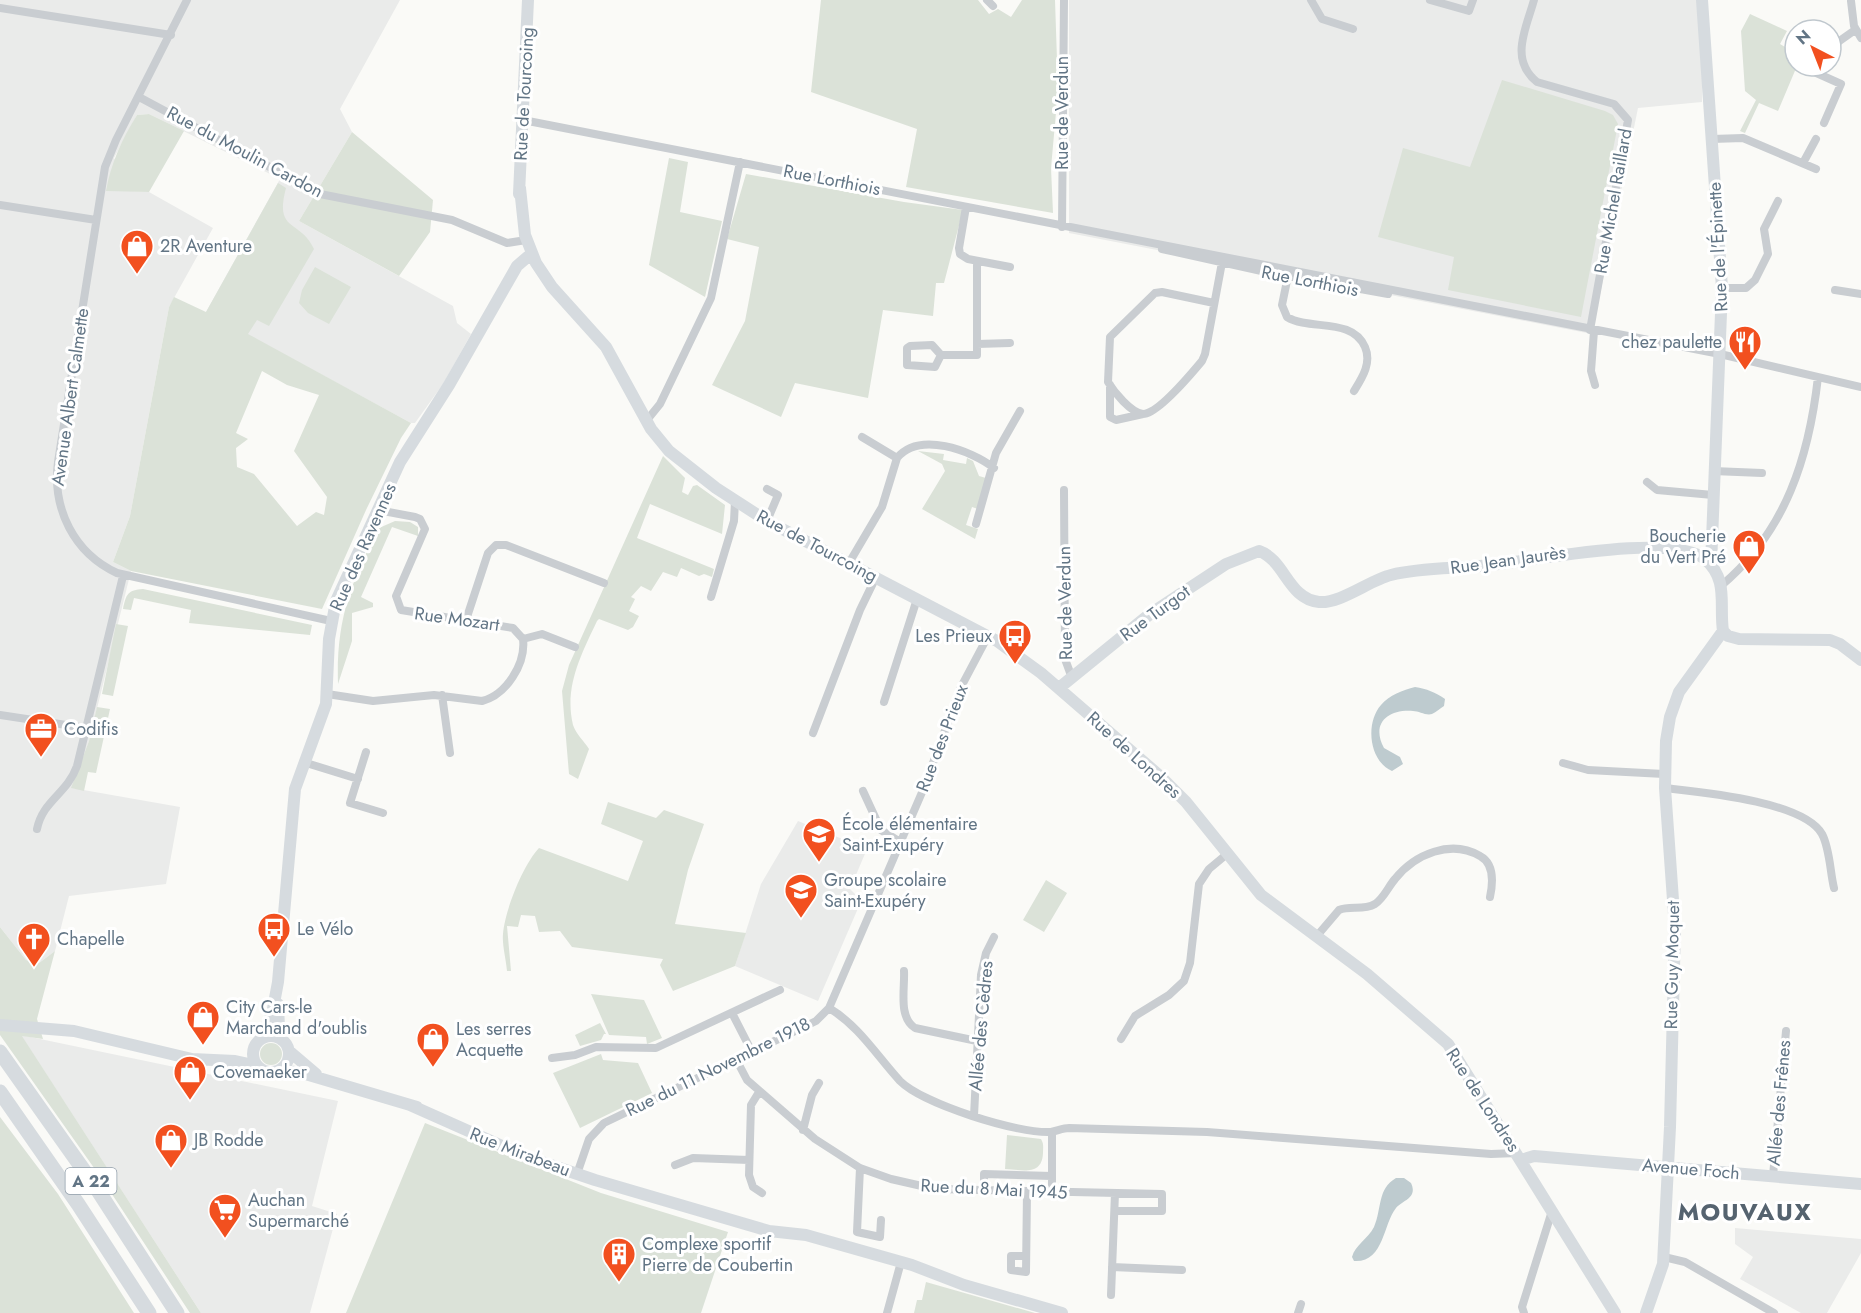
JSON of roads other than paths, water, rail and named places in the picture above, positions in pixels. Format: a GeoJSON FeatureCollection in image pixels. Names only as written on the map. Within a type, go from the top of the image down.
{"type":"FeatureCollection","features":[{"type":"Feature","properties":{"kind":"highway","name":"A 22"},"geometry":{"type":"LineString","coordinates":[[0,1052],[97,1189],[177,1313]]}},
{"type":"Feature","properties":{"kind":"highway","name":"A 22"},"geometry":{"type":"LineString","coordinates":[[0,1092],[83,1211],[149,1313]]}},
{"type":"Feature","properties":{"kind":"street","name":"Avenue Albert Calmette"},"geometry":{"type":"LineString","coordinates":[[187,0],[107,160],[58,462],[57,488],[64,518],[78,543],[96,560],[123,576],[331,621]]}},
{"type":"Feature","properties":{"kind":"street","name":"Rue de Tourcoing"},"geometry":{"type":"LineString","coordinates":[[528,0],[517,215],[523,241],[541,285],[615,362],[647,420],[669,452],[735,501],[767,521],[988,636],[1033,666],[1059,688]]}},
{"type":"Feature","properties":{"kind":"street","name":"Rue de Verdun"},"geometry":{"type":"LineString","coordinates":[[1062,227],[1064,0]]}},
{"type":"Feature","properties":{"kind":"street"},"geometry":{"type":"LineString","coordinates":[[1311,0],[1322,19],[1353,29]]}},
{"type":"Feature","properties":{"kind":"street"},"geometry":{"type":"LineString","coordinates":[[1430,0],[1469,11],[1473,0]]}},
{"type":"Feature","properties":{"kind":"street","name":"Rue Michel Raillard"},"geometry":{"type":"LineString","coordinates":[[1534,0],[1519,50],[1528,74],[1537,81],[1614,104],[1628,120],[1592,330]]}},
{"type":"Feature","properties":{"kind":"street","name":"Rue de l'Épinette"},"geometry":{"type":"LineString","coordinates":[[1702,0],[1722,288],[1711,565]]}},
{"type":"Feature","properties":{"kind":"street"},"geometry":{"type":"LineString","coordinates":[[1850,0],[1855,30],[1861,38]]}},
{"type":"Feature","properties":{"kind":"street"},"geometry":{"type":"LineString","coordinates":[[0,8],[171,35]]}},
{"type":"Feature","properties":{"kind":"street"},"geometry":{"type":"LineString","coordinates":[[1843,38],[1855,30]]}},
{"type":"Feature","properties":{"kind":"street"},"geometry":{"type":"LineString","coordinates":[[1824,123],[1841,84],[1827,78]]}},
{"type":"Feature","properties":{"kind":"street","name":"Rue du Moulin Cardon"},"geometry":{"type":"LineString","coordinates":[[139,97],[323,195],[448,219],[507,243],[523,241]]}},
{"type":"Feature","properties":{"kind":"street","name":"Rue Lorthiois"},"geometry":{"type":"LineString","coordinates":[[523,120],[1142,242],[1175,254],[1222,260],[1374,293],[1411,295],[1720,354],[1861,387]]}},
{"type":"Feature","properties":{"kind":"street"},"geometry":{"type":"LineString","coordinates":[[1712,139],[1743,138],[1816,170]]}},
{"type":"Feature","properties":{"kind":"street"},"geometry":{"type":"LineString","coordinates":[[1803,163],[1816,139]]}},
{"type":"Feature","properties":{"kind":"street"},"geometry":{"type":"LineString","coordinates":[[647,420],[656,410],[678,368],[713,292],[740,162]]}},
{"type":"Feature","properties":{"kind":"street"},"geometry":{"type":"LineString","coordinates":[[1722,288],[1746,288],[1755,280],[1768,254],[1764,229],[1778,201]]}},
{"type":"Feature","properties":{"kind":"street"},"geometry":{"type":"LineString","coordinates":[[0,205],[96,220]]}},
{"type":"Feature","properties":{"kind":"street"},"geometry":{"type":"LineString","coordinates":[[966,207],[959,251],[965,258],[977,265],[1010,267]]}},
{"type":"Feature","properties":{"kind":"street","name":"Rue des Ravennes"},"geometry":{"type":"LineString","coordinates":[[258,1042],[272,1014],[278,982],[294,796],[303,762],[322,720],[327,693],[331,621],[341,590],[409,447],[449,385],[510,277],[528,256]]}},
{"type":"Feature","properties":{"kind":"street"},"geometry":{"type":"LineString","coordinates":[[1214,303],[1162,292],[1148,297],[1110,337],[1110,417],[1116,420],[1157,408],[1202,361],[1214,303],[1222,260]]}},
{"type":"Feature","properties":{"kind":"street"},"geometry":{"type":"LineString","coordinates":[[941,355],[977,355],[977,265]]}},
{"type":"Feature","properties":{"kind":"street"},"geometry":{"type":"LineString","coordinates":[[1288,273],[1282,304],[1287,317],[1351,331],[1364,344],[1367,364],[1354,391]]}},
{"type":"Feature","properties":{"kind":"street"},"geometry":{"type":"LineString","coordinates":[[1834,290],[1861,294]]}},
{"type":"Feature","properties":{"kind":"street"},"geometry":{"type":"LineString","coordinates":[[1592,330],[1592,371],[1595,386]]}},
{"type":"Feature","properties":{"kind":"street"},"geometry":{"type":"LineString","coordinates":[[977,344],[1011,343]]}},
{"type":"Feature","properties":{"kind":"street"},"geometry":{"type":"LineString","coordinates":[[1722,585],[1758,550],[1800,470],[1811,431],[1818,377]]}},
{"type":"Feature","properties":{"kind":"street"},"geometry":{"type":"LineString","coordinates":[[1110,386],[1134,410],[1146,413]]}},
{"type":"Feature","properties":{"kind":"street"},"geometry":{"type":"LineString","coordinates":[[976,524],[994,468],[996,453],[1020,411]]}},
{"type":"Feature","properties":{"kind":"street"},"geometry":{"type":"LineString","coordinates":[[862,437],[897,458]]}},
{"type":"Feature","properties":{"kind":"street"},"geometry":{"type":"LineString","coordinates":[[849,563],[882,507],[897,458],[909,447],[924,444],[969,452],[994,468]]}},
{"type":"Feature","properties":{"kind":"street"},"geometry":{"type":"LineString","coordinates":[[1713,471],[1762,473]]}},
{"type":"Feature","properties":{"kind":"street"},"geometry":{"type":"LineString","coordinates":[[1647,482],[1657,490],[1713,495]]}},
{"type":"Feature","properties":{"kind":"street"},"geometry":{"type":"LineString","coordinates":[[767,489],[778,495],[767,521]]}},
{"type":"Feature","properties":{"kind":"street","name":"Rue de Verdun"},"geometry":{"type":"LineString","coordinates":[[1064,490],[1065,659],[1072,678]]}},
{"type":"Feature","properties":{"kind":"street"},"geometry":{"type":"LineString","coordinates":[[711,597],[722,548],[734,521],[735,501]]}},
{"type":"Feature","properties":{"kind":"street","name":"Rue Mozart"},"geometry":{"type":"LineString","coordinates":[[327,693],[382,701],[442,695],[474,702],[489,700],[516,671],[522,655],[523,639],[518,631],[506,625],[406,612],[398,606],[396,596],[425,529],[415,517],[378,510]]}},
{"type":"Feature","properties":{"kind":"street"},"geometry":{"type":"LineString","coordinates":[[466,620],[488,553],[496,545],[506,544],[604,583]]}},
{"type":"Feature","properties":{"kind":"street","name":"Rue Jean Jaurès"},"geometry":{"type":"LineString","coordinates":[[1258,551],[1269,557],[1301,595],[1310,600],[1323,602],[1392,575],[1516,562],[1584,550],[1672,550],[1700,556],[1711,565]]}},
{"type":"Feature","properties":{"kind":"street","name":"Rue Turgot"},"geometry":{"type":"LineString","coordinates":[[1059,688],[1159,608],[1226,564],[1258,551]]}},
{"type":"Feature","properties":{"kind":"street"},"geometry":{"type":"LineString","coordinates":[[1711,565],[1722,585],[1723,631],[1728,636],[1739,639],[1830,640],[1840,644],[1861,660]]}},
{"type":"Feature","properties":{"kind":"street"},"geometry":{"type":"LineString","coordinates":[[38,829],[43,809],[65,788],[74,773],[123,576]]}},
{"type":"Feature","properties":{"kind":"street"},"geometry":{"type":"LineString","coordinates":[[813,733],[860,610],[876,577]]}},
{"type":"Feature","properties":{"kind":"street"},"geometry":{"type":"LineString","coordinates":[[885,702],[917,599]]}},
{"type":"Feature","properties":{"kind":"street","name":"Rue Guy Moquet"},"geometry":{"type":"LineString","coordinates":[[1646,1313],[1664,1257],[1668,1167],[1675,928],[1664,774],[1667,729],[1676,698],[1690,674],[1723,631]]}},
{"type":"Feature","properties":{"kind":"street"},"geometry":{"type":"LineString","coordinates":[[523,639],[542,634],[575,647]]}},
{"type":"Feature","properties":{"kind":"street","name":"Rue des Prieux"},"geometry":{"type":"LineString","coordinates":[[829,1008],[931,771],[961,687],[988,636]]}},
{"type":"Feature","properties":{"kind":"street","name":"Rue de Londres"},"geometry":{"type":"LineString","coordinates":[[1059,688],[1172,787],[1262,895],[1367,974],[1444,1040],[1462,1065],[1614,1313]]}},
{"type":"Feature","properties":{"kind":"street"},"geometry":{"type":"LineString","coordinates":[[442,695],[450,753]]}},
{"type":"Feature","properties":{"kind":"street"},"geometry":{"type":"LineString","coordinates":[[0,715],[86,728]]}},
{"type":"Feature","properties":{"kind":"street"},"geometry":{"type":"LineString","coordinates":[[366,752],[351,803],[383,813]]}},
{"type":"Feature","properties":{"kind":"street"},"geometry":{"type":"LineString","coordinates":[[303,762],[358,779]]}},
{"type":"Feature","properties":{"kind":"street"},"geometry":{"type":"LineString","coordinates":[[1563,763],[1605,771],[1664,774]]}},
{"type":"Feature","properties":{"kind":"street"},"geometry":{"type":"LineString","coordinates":[[1665,788],[1757,801],[1810,823],[1823,837],[1834,888]]}},
{"type":"Feature","properties":{"kind":"street"},"geometry":{"type":"LineString","coordinates":[[863,791],[881,831],[900,842]]}},
{"type":"Feature","properties":{"kind":"street"},"geometry":{"type":"LineString","coordinates":[[1316,936],[1339,909],[1366,908],[1376,903],[1407,867],[1441,850],[1463,848],[1486,859],[1491,869],[1490,897]]}},
{"type":"Feature","properties":{"kind":"street"},"geometry":{"type":"LineString","coordinates":[[1121,1039],[1135,1016],[1169,995],[1184,981],[1190,963],[1199,884],[1209,869],[1227,854]]}},
{"type":"Feature","properties":{"kind":"street","name":"Allée des Cèdres"},"geometry":{"type":"LineString","coordinates":[[974,1116],[981,975],[986,953],[994,937]]}},
{"type":"Feature","properties":{"kind":"street"},"geometry":{"type":"LineString","coordinates":[[904,970],[905,1016],[909,1024],[915,1028],[977,1041]]}},
{"type":"Feature","properties":{"kind":"street","name":"Rue des Ravennes"},"geometry":{"type":"LineString","coordinates":[[278,982],[279,1029],[286,1045]]}},
{"type":"Feature","properties":{"kind":"street"},"geometry":{"type":"LineString","coordinates":[[552,1058],[575,1055],[596,1047],[640,1049],[661,1046],[780,990]]}},
{"type":"Feature","properties":{"kind":"street","name":"Rue du 11 Novembre 1918"},"geometry":{"type":"LineString","coordinates":[[578,1171],[590,1137],[604,1123],[816,1021],[829,1008],[846,1019],[907,1087],[924,1097],[1008,1127],[1052,1132],[1069,1128],[1157,1130],[1366,1142],[1519,1157]]}},
{"type":"Feature","properties":{"kind":"street"},"geometry":{"type":"LineString","coordinates":[[732,1013],[752,1052]]}},
{"type":"Feature","properties":{"kind":"street"},"geometry":{"type":"LineString","coordinates":[[0,1025],[74,1030],[192,1059],[214,1061],[238,1062],[257,1066],[268,1072],[281,1070],[288,1061],[286,1045],[272,1036],[214,1061]]}},
{"type":"Feature","properties":{"kind":"street","name":"Allée des Frênes"},"geometry":{"type":"LineString","coordinates":[[1773,1176],[1786,1031]]}},
{"type":"Feature","properties":{"kind":"street"},"geometry":{"type":"LineString","coordinates":[[257,1066],[252,1057],[258,1042]]}},
{"type":"Feature","properties":{"kind":"street","name":"Rue Mirabeau"},"geometry":{"type":"LineString","coordinates":[[286,1045],[327,1081]]}},
{"type":"Feature","properties":{"kind":"street","name":"Rue du 8 Mai 1945"},"geometry":{"type":"LineString","coordinates":[[736,1059],[745,1077],[759,1092],[826,1148],[860,1168],[920,1187],[984,1191],[1162,1194],[1162,1211],[1115,1211]]}},
{"type":"Feature","properties":{"kind":"street","name":"Rue Mirabeau"},"geometry":{"type":"LineString","coordinates":[[281,1070],[294,1071],[410,1105],[484,1139],[634,1190],[769,1231],[806,1235],[1062,1313]]}},
{"type":"Feature","properties":{"kind":"street"},"geometry":{"type":"LineString","coordinates":[[803,1130],[812,1095],[819,1083]]}},
{"type":"Feature","properties":{"kind":"street"},"geometry":{"type":"LineString","coordinates":[[759,1092],[751,1106],[749,1160],[751,1183],[762,1193]]}},
{"type":"Feature","properties":{"kind":"street"},"geometry":{"type":"LineString","coordinates":[[1052,1132],[1052,1192]]}},
{"type":"Feature","properties":{"kind":"street","name":"Avenue Foch"},"geometry":{"type":"LineString","coordinates":[[1519,1157],[1534,1156],[1861,1184]]}},
{"type":"Feature","properties":{"kind":"street"},"geometry":{"type":"LineString","coordinates":[[675,1165],[693,1158],[749,1160]]}},
{"type":"Feature","properties":{"kind":"street"},"geometry":{"type":"LineString","coordinates":[[860,1168],[857,1232],[880,1238],[881,1220]]}},
{"type":"Feature","properties":{"kind":"street"},"geometry":{"type":"LineString","coordinates":[[984,1191],[984,1174],[1052,1176]]}},
{"type":"Feature","properties":{"kind":"street"},"geometry":{"type":"LineString","coordinates":[[1026,1256],[1027,1192]]}},
{"type":"Feature","properties":{"kind":"street"},"geometry":{"type":"LineString","coordinates":[[1111,1295],[1116,1193]]}},
{"type":"Feature","properties":{"kind":"street"},"geometry":{"type":"LineString","coordinates":[[1524,1313],[1522,1307],[1552,1211]]}},
{"type":"Feature","properties":{"kind":"street"},"geometry":{"type":"LineString","coordinates":[[1664,1257],[1685,1262],[1774,1313]]}},
{"type":"Feature","properties":{"kind":"street"},"geometry":{"type":"LineString","coordinates":[[887,1313],[900,1265]]}},
{"type":"Feature","properties":{"kind":"street"},"geometry":{"type":"LineString","coordinates":[[1112,1267],[1182,1270]]}},
{"type":"Feature","properties":{"kind":"street"},"geometry":{"type":"LineString","coordinates":[[1298,1313],[1301,1304]]}},
{"type":"Feature","properties":{"kind":"place","name":"2R Aventure"},"geometry":{"type":"Point","coordinates":[137,275]}},
{"type":"Feature","properties":{"kind":"place","name":"chez paulette"},"geometry":{"type":"Point","coordinates":[1745,371]}},
{"type":"Feature","properties":{"kind":"place","name":"Boucherie du Vert Pré"},"geometry":{"type":"Point","coordinates":[1749,575]}},
{"type":"Feature","properties":{"kind":"place","name":"Les Prieux"},"geometry":{"type":"Point","coordinates":[1015,665]}},
{"type":"Feature","properties":{"kind":"place","name":"Codifis"},"geometry":{"type":"Point","coordinates":[41,758]}},
{"type":"Feature","properties":{"kind":"place","name":"École élémentaire Saint-Exupéry"},"geometry":{"type":"Point","coordinates":[819,863]}},
{"type":"Feature","properties":{"kind":"place","name":"Groupe scolaire Saint-Exupéry"},"geometry":{"type":"Point","coordinates":[801,919]}},
{"type":"Feature","properties":{"kind":"place","name":"Le Vélo"},"geometry":{"type":"Point","coordinates":[274,958]}},
{"type":"Feature","properties":{"kind":"place","name":"Chapelle"},"geometry":{"type":"Point","coordinates":[34,968]}},
{"type":"Feature","properties":{"kind":"place","name":"City Cars-le Marchand d'oublis"},"geometry":{"type":"Point","coordinates":[203,1046]}},
{"type":"Feature","properties":{"kind":"place","name":"Les serres Acquette"},"geometry":{"type":"Point","coordinates":[433,1068]}},
{"type":"Feature","properties":{"kind":"place","name":"Covemaeker"},"geometry":{"type":"Point","coordinates":[190,1101]}},
{"type":"Feature","properties":{"kind":"place","name":"JB Rodde"},"geometry":{"type":"Point","coordinates":[171,1169]}},
{"type":"Feature","properties":{"kind":"place","name":"Auchan Supermarché"},"geometry":{"type":"Point","coordinates":[225,1239]}},
{"type":"Feature","properties":{"kind":"place","name":"Complexe sportif Pierre de Coubertin"},"geometry":{"type":"Point","coordinates":[619,1283]}},
{"type":"Feature","properties":{"kind":"district","name":"MOUVAUX"},"geometry":{"type":"Point","coordinates":[1745,1211]}}]}
